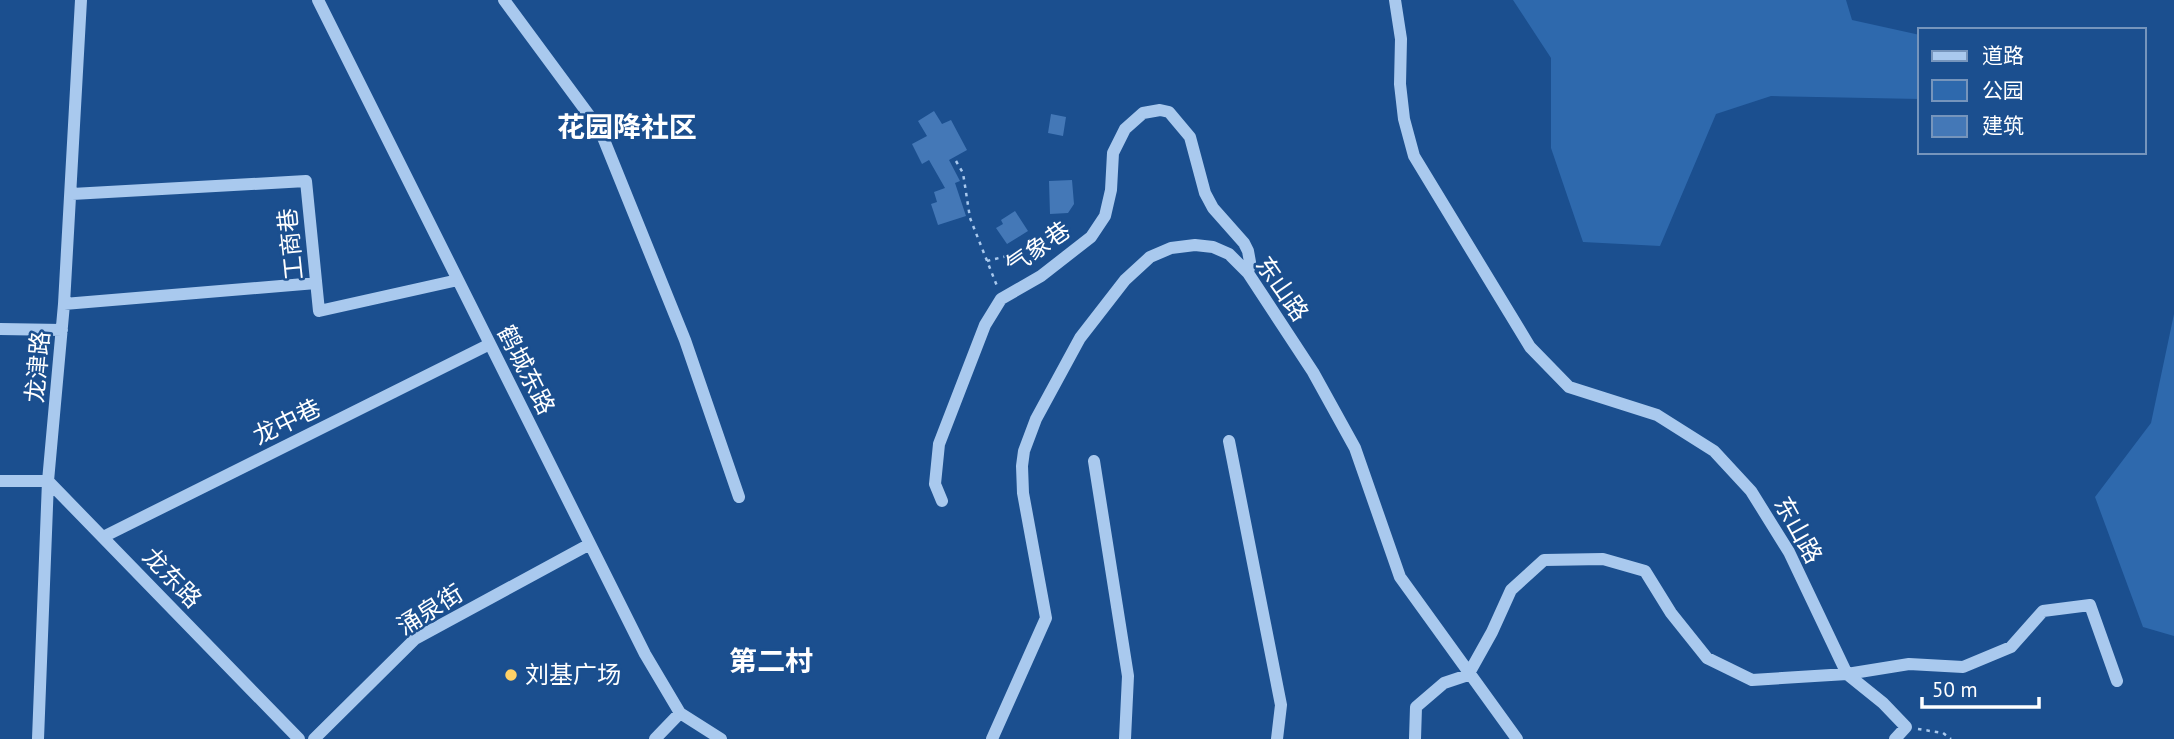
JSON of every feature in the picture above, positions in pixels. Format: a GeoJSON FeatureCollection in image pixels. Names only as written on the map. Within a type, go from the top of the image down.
{"type":"FeatureCollection","features":[{"type":"Feature","properties":{"kind":"street","name":"龙津路"},"geometry":{"type":"LineString","coordinates":[[38,739],[48,481],[72,194],[81,0]]}},
{"type":"Feature","properties":{"kind":"street","name":"鹤城东路"},"geometry":{"type":"LineString","coordinates":[[318,0],[645,654],[680,713],[721,739]]}},
{"type":"Feature","properties":{"kind":"street"},"geometry":{"type":"LineString","coordinates":[[504,0],[600,130],[685,340],[739,497]]}},
{"type":"Feature","properties":{"kind":"street","name":"东山路"},"geometry":{"type":"LineString","coordinates":[[1395,0],[1402,38],[1400,84],[1404,118],[1414,156],[1530,347],[1569,387],[1657,415],[1714,451],[1751,491],[1789,552],[1847,674],[1884,703],[1906,727]]}},
{"type":"Feature","properties":{"kind":"street","name":"气象巷"},"geometry":{"type":"LineString","coordinates":[[942,501],[935,484],[939,444],[977,340],[994,308],[1002,299],[1041,276],[1091,237],[1105,216],[1111,190],[1113,153],[1125,129],[1143,113],[1160,110],[1169,112],[1189,137],[1213,208],[1248,251],[1248,273]]}},
{"type":"Feature","properties":{"kind":"street","name":"工商巷"},"geometry":{"type":"LineString","coordinates":[[72,194],[306,181],[320,312],[458,280]]}},
{"type":"Feature","properties":{"kind":"street","name":"东山路"},"geometry":{"type":"LineString","coordinates":[[992,739],[1046,618],[1023,493],[1024,451],[1036,419],[1080,338],[1125,280],[1150,257],[1171,248],[1195,245],[1213,247],[1229,254],[1248,273],[1313,372],[1354,448],[1400,577],[1468,675],[1517,739]]}},
{"type":"Feature","properties":{"kind":"street"},"geometry":{"type":"LineString","coordinates":[[64,304],[316,284]]}},
{"type":"Feature","properties":{"kind":"street"},"geometry":{"type":"LineString","coordinates":[[0,329],[62,330]]}},
{"type":"Feature","properties":{"kind":"street","name":"龙中巷"},"geometry":{"type":"LineString","coordinates":[[103,537],[490,344]]}},
{"type":"Feature","properties":{"kind":"street"},"geometry":{"type":"LineString","coordinates":[[1229,441],[1281,705],[1277,739]]}},
{"type":"Feature","properties":{"kind":"street"},"geometry":{"type":"LineString","coordinates":[[1094,461],[1128,676],[1125,739]]}},
{"type":"Feature","properties":{"kind":"street"},"geometry":{"type":"LineString","coordinates":[[0,481],[48,481]]}},
{"type":"Feature","properties":{"kind":"street","name":"龙东路"},"geometry":{"type":"LineString","coordinates":[[48,481],[299,739]]}},
{"type":"Feature","properties":{"kind":"street","name":"涌泉街"},"geometry":{"type":"LineString","coordinates":[[314,739],[415,639],[590,544]]}},
{"type":"Feature","properties":{"kind":"street"},"geometry":{"type":"LineString","coordinates":[[1415,739],[1416,707],[1444,683],[1468,675],[1511,590],[1544,560],[1603,559],[1645,571],[1671,613],[1707,658],[1752,680],[1847,674],[1909,664],[1963,667],[2011,647],[2043,611],[2090,605],[2117,681]]}},
{"type":"Feature","properties":{"kind":"street"},"geometry":{"type":"LineString","coordinates":[[655,739],[680,713]]}},
{"type":"Feature","properties":{"kind":"street"},"geometry":{"type":"LineString","coordinates":[[1895,739],[1906,727]]}},
{"type":"Feature","properties":{"kind":"path"},"geometry":{"type":"LineString","coordinates":[[956,161],[962,173],[970,218],[1002,299]]}},
{"type":"Feature","properties":{"kind":"path"},"geometry":{"type":"LineString","coordinates":[[987,261],[1037,247],[1048,240],[1059,226]]}},
{"type":"Feature","properties":{"kind":"path"},"geometry":{"type":"LineString","coordinates":[[1906,727],[1943,733],[1951,739]]}},
{"type":"Feature","properties":{"kind":"green space"},"geometry":{"type":"Polygon","coordinates":[[[1513,0],[1846,0],[1852,20],[1918,35],[1918,99],[1771,96],[1716,114],[1660,246],[1583,242],[1551,148],[1551,58],[1513,0]]]}},
{"type":"Feature","properties":{"kind":"green space"},"geometry":{"type":"Polygon","coordinates":[[[2174,314],[2174,636],[2143,627],[2095,497],[2151,423],[2174,314]]]}},
{"type":"Feature","properties":{"kind":"building"},"geometry":{"type":"Polygon","coordinates":[[[934,111],[942,124],[951,120],[967,150],[949,160],[960,181],[955,183],[966,216],[938,225],[931,204],[937,202],[934,192],[945,188],[929,160],[922,164],[912,144],[927,136],[918,121],[934,111]]]}},
{"type":"Feature","properties":{"kind":"building"},"geometry":{"type":"Polygon","coordinates":[[[1051,114],[1066,117],[1063,136],[1048,133],[1051,114]]]}},
{"type":"Feature","properties":{"kind":"building"},"geometry":{"type":"Polygon","coordinates":[[[1072,180],[1074,204],[1068,213],[1050,214],[1049,181],[1072,180]]]}},
{"type":"Feature","properties":{"kind":"building"},"geometry":{"type":"Polygon","coordinates":[[[1015,211],[1028,231],[1007,244],[996,228],[1003,224],[1001,220],[1015,211]]]}},
{"type":"Feature","properties":{"kind":"place","name":"刘基广场"},"geometry":{"type":"Point","coordinates":[511,675]}},
{"type":"Feature","properties":{"kind":"district","name":"花园降社区"},"geometry":{"type":"Point","coordinates":[627,127]}},
{"type":"Feature","properties":{"kind":"district","name":"第二村"},"geometry":{"type":"Point","coordinates":[771,661]}}]}
